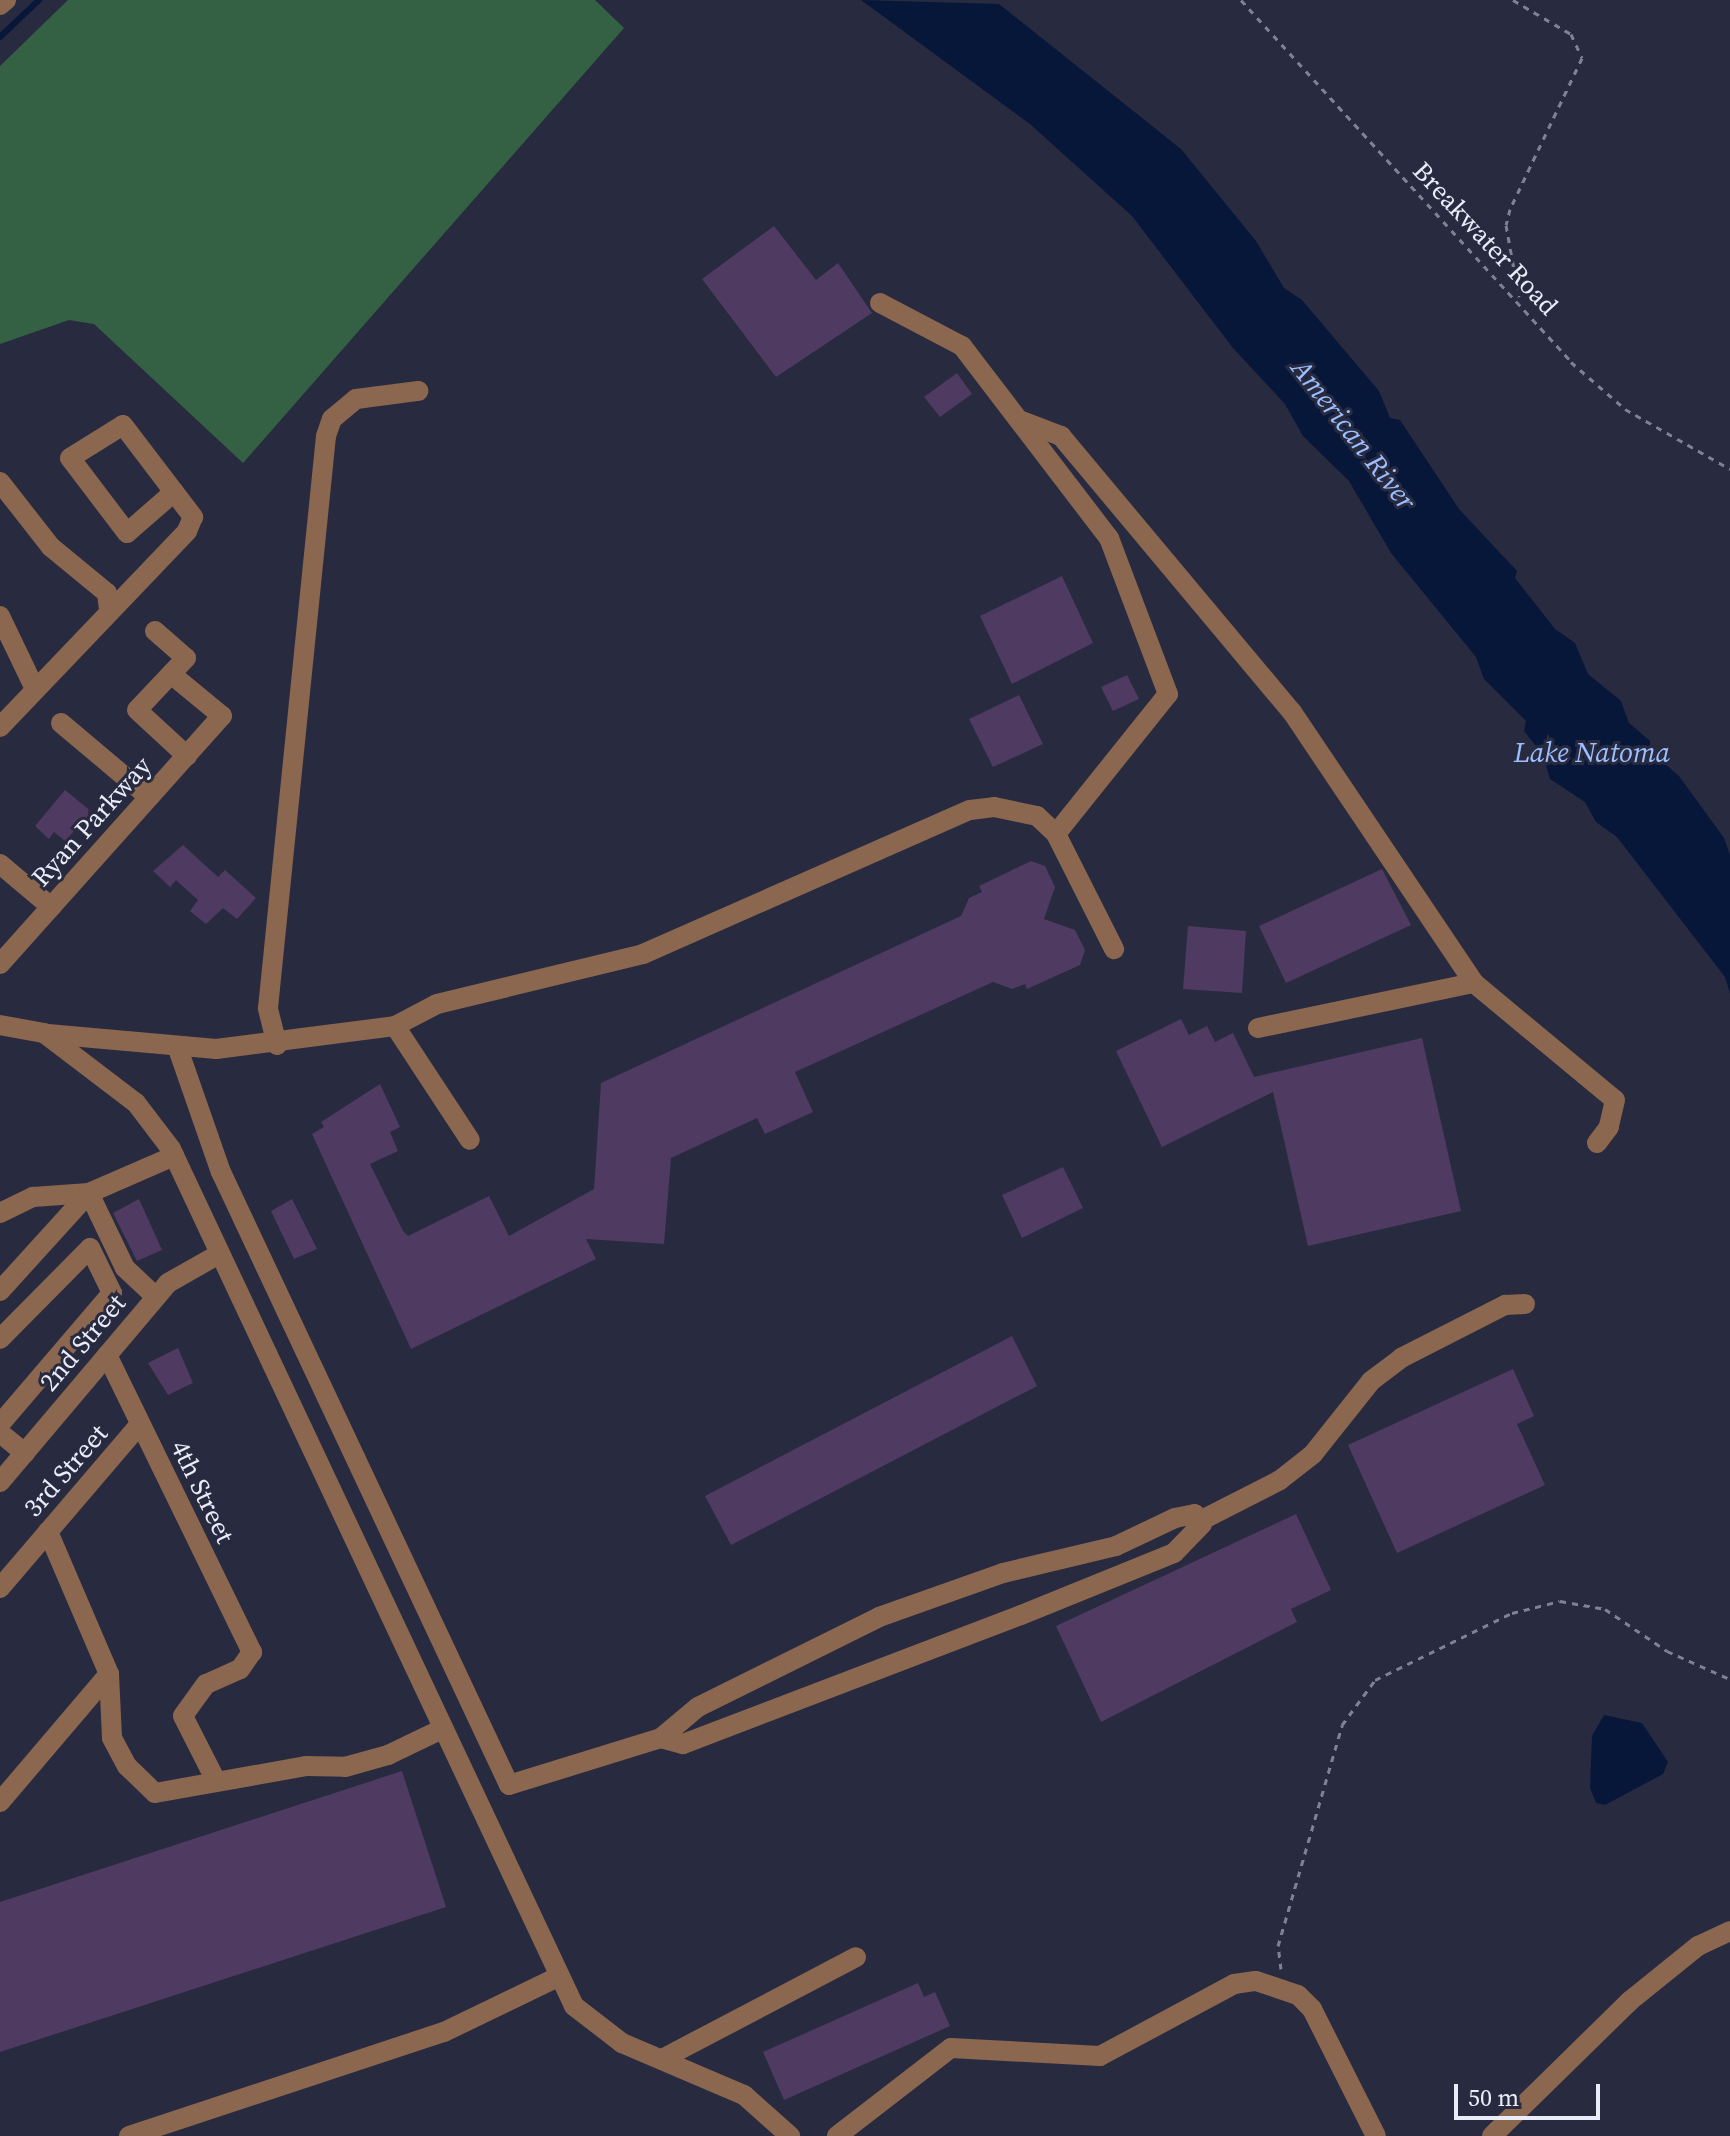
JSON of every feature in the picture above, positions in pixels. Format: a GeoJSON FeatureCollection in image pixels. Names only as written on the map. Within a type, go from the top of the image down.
{"type":"FeatureCollection","features":[{"type":"Feature","properties":{"kind":"street"},"geometry":{"type":"LineString","coordinates":[[0,5],[6,0]]}},
{"type":"Feature","properties":{"kind":"street"},"geometry":{"type":"LineString","coordinates":[[880,303],[962,346],[1109,538],[1168,694],[1056,834]]}},
{"type":"Feature","properties":{"kind":"street"},"geometry":{"type":"LineString","coordinates":[[277,1045],[268,1008],[326,436],[332,419],[356,399],[418,391]]}},
{"type":"Feature","properties":{"kind":"street"},"geometry":{"type":"LineString","coordinates":[[1022,421],[1061,436],[1292,712],[1474,983],[1615,1100],[1613,1118],[1597,1143]]}},
{"type":"Feature","properties":{"kind":"street"},"geometry":{"type":"LineString","coordinates":[[0,727],[159,555],[157,546],[178,523],[193,517],[174,492],[123,425],[70,458],[127,533],[174,492]]}},
{"type":"Feature","properties":{"kind":"street"},"geometry":{"type":"LineString","coordinates":[[0,482],[51,547],[107,593],[109,609]]}},
{"type":"Feature","properties":{"kind":"street"},"geometry":{"type":"LineString","coordinates":[[0,616],[35,689]]}},
{"type":"Feature","properties":{"kind":"street"},"geometry":{"type":"LineString","coordinates":[[155,631],[186,658],[137,710],[187,756]]}},
{"type":"Feature","properties":{"kind":"street","name":"Ryan Parkway"},"geometry":{"type":"LineString","coordinates":[[0,964],[222,716],[171,674]]}},
{"type":"Feature","properties":{"kind":"street"},"geometry":{"type":"LineString","coordinates":[[61,723],[149,797]]}},
{"type":"Feature","properties":{"kind":"street"},"geometry":{"type":"LineString","coordinates":[[0,1025],[44,1033],[177,1046],[277,1045],[395,1026],[437,1004],[643,954],[970,810],[1016,808],[1056,834],[1114,949]]}},
{"type":"Feature","properties":{"kind":"street"},"geometry":{"type":"LineString","coordinates":[[0,864],[51,907]]}},
{"type":"Feature","properties":{"kind":"street"},"geometry":{"type":"LineString","coordinates":[[1258,1028],[1474,983]]}},
{"type":"Feature","properties":{"kind":"street"},"geometry":{"type":"LineString","coordinates":[[395,1026],[470,1140]]}},
{"type":"Feature","properties":{"kind":"street"},"geometry":{"type":"LineString","coordinates":[[44,1033],[136,1103],[174,1156],[558,1977],[596,2028],[744,2095],[790,2136]]}},
{"type":"Feature","properties":{"kind":"street"},"geometry":{"type":"LineString","coordinates":[[177,1046],[221,1172],[509,1785],[661,1738],[711,1700],[879,1617],[1003,1573],[1116,1546],[1175,1518],[1195,1514],[1200,1521],[1202,1530],[1174,1553],[1035,1610],[683,1744],[661,1738]]}},
{"type":"Feature","properties":{"kind":"street"},"geometry":{"type":"LineString","coordinates":[[0,1213],[33,1197],[89,1193],[174,1156]]}},
{"type":"Feature","properties":{"kind":"street"},"geometry":{"type":"LineString","coordinates":[[0,1291],[89,1193]]}},
{"type":"Feature","properties":{"kind":"street"},"geometry":{"type":"LineString","coordinates":[[89,1193],[125,1268],[156,1297]]}},
{"type":"Feature","properties":{"kind":"street"},"geometry":{"type":"LineString","coordinates":[[0,1339],[90,1248],[112,1293],[0,1424]]}},
{"type":"Feature","properties":{"kind":"street","name":"2nd Street"},"geometry":{"type":"LineString","coordinates":[[0,1482],[156,1297],[186,1270],[219,1254]]}},
{"type":"Feature","properties":{"kind":"street"},"geometry":{"type":"LineString","coordinates":[[1200,1521],[1280,1480],[1313,1454],[1371,1381],[1401,1358],[1505,1305],[1525,1304]]}},
{"type":"Feature","properties":{"kind":"street","name":"4th Street"},"geometry":{"type":"LineString","coordinates":[[107,1355],[252,1652],[240,1669],[206,1684],[183,1716],[215,1779]]}},
{"type":"Feature","properties":{"kind":"street","name":"3rd Street"},"geometry":{"type":"LineString","coordinates":[[0,1588],[140,1424]]}},
{"type":"Feature","properties":{"kind":"street"},"geometry":{"type":"LineString","coordinates":[[0,1433],[25,1453]]}},
{"type":"Feature","properties":{"kind":"street"},"geometry":{"type":"LineString","coordinates":[[48,1532],[109,1674],[112,1738],[142,1785],[155,1793],[215,1779],[345,1767],[388,1755],[442,1729]]}},
{"type":"Feature","properties":{"kind":"street"},"geometry":{"type":"LineString","coordinates":[[0,1802],[109,1674]]}},
{"type":"Feature","properties":{"kind":"street"},"geometry":{"type":"LineString","coordinates":[[1492,2136],[1631,2000],[1698,1946],[1730,1931]]}},
{"type":"Feature","properties":{"kind":"street"},"geometry":{"type":"LineString","coordinates":[[662,2059],[856,1957]]}},
{"type":"Feature","properties":{"kind":"street"},"geometry":{"type":"LineString","coordinates":[[129,2136],[444,2032],[558,1977]]}},
{"type":"Feature","properties":{"kind":"street"},"geometry":{"type":"LineString","coordinates":[[837,2136],[951,2048],[1100,2056],[1234,1984],[1256,1981],[1287,1989],[1312,2009],[1376,2136]]}},
{"type":"Feature","properties":{"kind":"path","name":"Breakwater Road"},"geometry":{"type":"LineString","coordinates":[[1241,0],[1519,299],[1571,362],[1625,409],[1730,469]]}},
{"type":"Feature","properties":{"kind":"path"},"geometry":{"type":"LineString","coordinates":[[1513,0],[1571,34],[1582,58],[1510,209],[1506,225],[1519,299]]}},
{"type":"Feature","properties":{"kind":"path"},"geometry":{"type":"LineString","coordinates":[[1287,1989],[1279,1961],[1283,1931],[1342,1725],[1375,1680],[1512,1613],[1560,1601],[1605,1609],[1667,1651],[1730,1679]]}},
{"type":"Feature","properties":{"kind":"green space"},"geometry":{"type":"Polygon","coordinates":[[[68,0],[595,0],[624,28],[243,463],[94,324],[69,320],[0,344],[0,66],[68,0]]]}},
{"type":"Feature","properties":{"kind":"water","name":"Lake Natoma"},"geometry":{"type":"Polygon","coordinates":[[[861,0],[999,4],[1181,149],[1256,241],[1284,288],[1302,300],[1379,391],[1390,418],[1400,420],[1459,509],[1517,571],[1515,578],[1555,629],[1575,643],[1588,674],[1621,701],[1629,723],[1650,741],[1650,751],[1679,776],[1724,838],[1730,855],[1730,993],[1725,977],[1617,837],[1596,822],[1585,802],[1550,779],[1543,755],[1524,731],[1526,721],[1484,679],[1476,657],[1391,553],[1349,481],[1303,436],[1285,404],[1233,348],[1132,216],[1030,124],[861,0]]]}},
{"type":"Feature","properties":{"kind":"water"},"geometry":{"type":"Polygon","coordinates":[[[1604,1715],[1642,1723],[1668,1762],[1663,1774],[1605,1805],[1596,1803],[1590,1788],[1592,1736],[1604,1715]]]}},
{"type":"Feature","properties":{"kind":"building"},"geometry":{"type":"Polygon","coordinates":[[[774,226],[816,280],[838,263],[872,313],[776,377],[702,279],[774,226]]]}},
{"type":"Feature","properties":{"kind":"building"},"geometry":{"type":"Polygon","coordinates":[[[957,373],[972,394],[940,417],[924,397],[957,373]]]}},
{"type":"Feature","properties":{"kind":"building"},"geometry":{"type":"Polygon","coordinates":[[[1062,576],[1093,643],[1012,684],[980,616],[1062,576]]]}},
{"type":"Feature","properties":{"kind":"building"},"geometry":{"type":"Polygon","coordinates":[[[1127,675],[1139,699],[1113,711],[1101,687],[1127,675]]]}},
{"type":"Feature","properties":{"kind":"building"},"geometry":{"type":"Polygon","coordinates":[[[1019,695],[1043,744],[993,767],[969,719],[1019,695]]]}},
{"type":"Feature","properties":{"kind":"building"},"geometry":{"type":"Polygon","coordinates":[[[65,790],[92,812],[65,841],[54,832],[49,839],[35,826],[65,790]]]}},
{"type":"Feature","properties":{"kind":"building"},"geometry":{"type":"Polygon","coordinates":[[[183,845],[218,877],[225,870],[256,898],[237,919],[223,908],[206,924],[190,911],[198,900],[176,880],[170,887],[153,871],[183,845]]]}},
{"type":"Feature","properties":{"kind":"building"},"geometry":{"type":"Polygon","coordinates":[[[1031,861],[1045,866],[1055,887],[1044,919],[1075,930],[1085,950],[1080,965],[1027,989],[1025,984],[1012,989],[993,982],[795,1072],[813,1112],[765,1134],[757,1118],[671,1158],[664,1244],[586,1239],[596,1259],[411,1349],[312,1134],[324,1127],[321,1122],[380,1084],[400,1127],[390,1132],[398,1151],[370,1164],[403,1231],[408,1236],[489,1196],[509,1236],[594,1189],[601,1083],[961,916],[969,898],[982,892],[979,886],[1031,861]]]}},
{"type":"Feature","properties":{"kind":"building"},"geometry":{"type":"Polygon","coordinates":[[[1382,869],[1411,925],[1286,983],[1259,926],[1382,869]]]}},
{"type":"Feature","properties":{"kind":"building"},"geometry":{"type":"Polygon","coordinates":[[[1188,926],[1246,931],[1242,993],[1183,989],[1188,926]]]}},
{"type":"Feature","properties":{"kind":"building"},"geometry":{"type":"Polygon","coordinates":[[[1181,1019],[1189,1035],[1207,1026],[1215,1042],[1233,1033],[1254,1077],[1422,1038],[1461,1211],[1308,1246],[1273,1092],[1162,1147],[1116,1051],[1181,1019]]]}},
{"type":"Feature","properties":{"kind":"building"},"geometry":{"type":"Polygon","coordinates":[[[1063,1167],[1083,1208],[1022,1238],[1002,1195],[1063,1167]]]}},
{"type":"Feature","properties":{"kind":"building"},"geometry":{"type":"Polygon","coordinates":[[[139,1199],[162,1250],[137,1261],[113,1213],[139,1199]]]}},
{"type":"Feature","properties":{"kind":"building"},"geometry":{"type":"Polygon","coordinates":[[[292,1199],[317,1249],[294,1259],[271,1211],[292,1199]]]}},
{"type":"Feature","properties":{"kind":"building"},"geometry":{"type":"Polygon","coordinates":[[[1012,1336],[1037,1386],[731,1545],[705,1496],[1012,1336]]]}},
{"type":"Feature","properties":{"kind":"building"},"geometry":{"type":"Polygon","coordinates":[[[178,1348],[193,1383],[168,1395],[148,1363],[178,1348]]]}},
{"type":"Feature","properties":{"kind":"building"},"geometry":{"type":"Polygon","coordinates":[[[1513,1369],[1534,1416],[1517,1424],[1545,1485],[1397,1553],[1348,1445],[1513,1369]]]}},
{"type":"Feature","properties":{"kind":"building"},"geometry":{"type":"Polygon","coordinates":[[[1296,1514],[1331,1590],[1291,1609],[1297,1622],[1101,1722],[1056,1626],[1296,1514]]]}},
{"type":"Feature","properties":{"kind":"building"},"geometry":{"type":"Polygon","coordinates":[[[402,1771],[446,1907],[0,2052],[0,1902],[402,1771]]]}},
{"type":"Feature","properties":{"kind":"building"},"geometry":{"type":"Polygon","coordinates":[[[918,1983],[924,1997],[935,1992],[950,2026],[784,2100],[763,2052],[918,1983]]]}},
{"type":"Feature","properties":{"kind":"waterway"},"geometry":{"type":"LineString","coordinates":[[0,37],[39,0]]}},
{"type":"Feature","properties":{"kind":"water label","name":"American River"},"geometry":{"type":"Point","coordinates":[1354,434]}}]}
